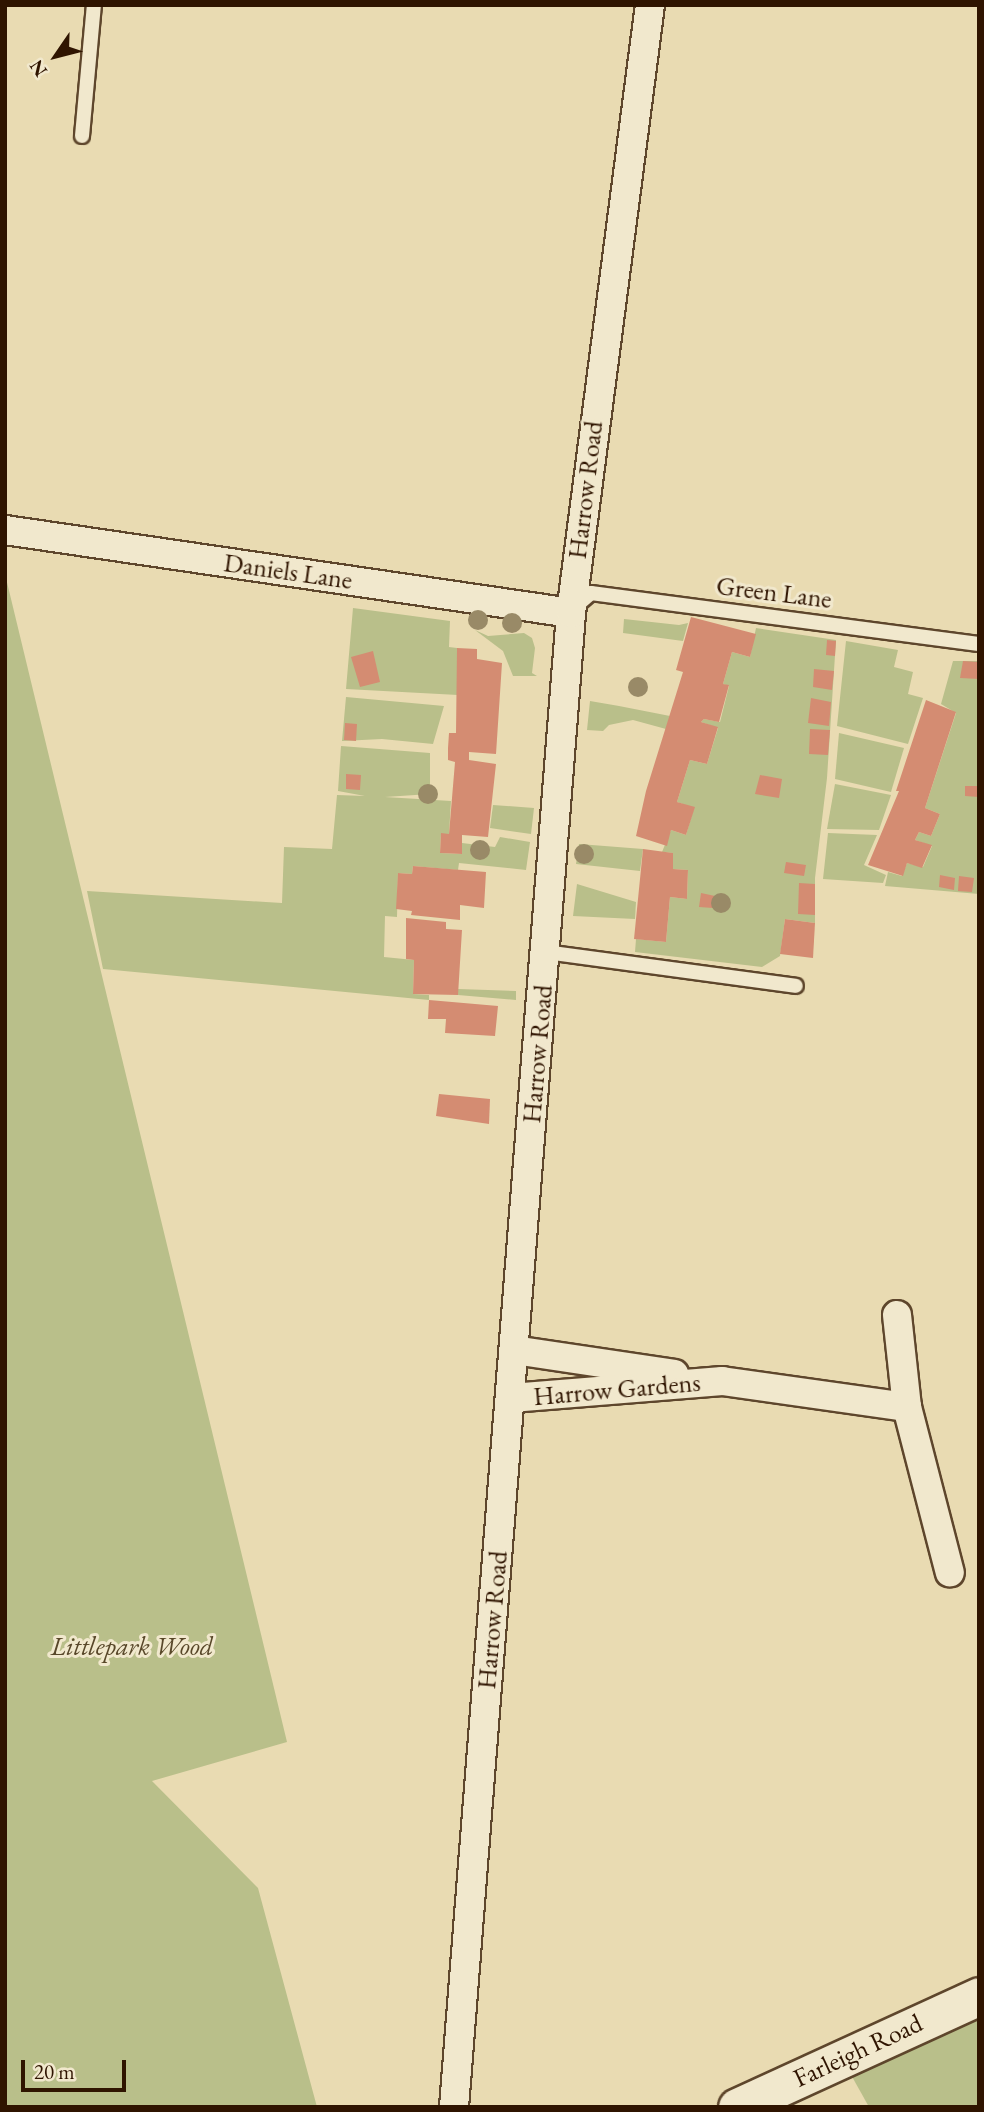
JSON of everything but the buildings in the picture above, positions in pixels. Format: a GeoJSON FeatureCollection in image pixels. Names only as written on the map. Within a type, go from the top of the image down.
{"type":"FeatureCollection","features":[{"type":"Feature","properties":{"kind":"street","name":"Harrow Road"},"geometry":{"type":"LineString","coordinates":[[454,2107],[512,1398],[570,613],[650,5]]}},
{"type":"Feature","properties":{"kind":"street","name":"Daniels Lane"},"geometry":{"type":"LineString","coordinates":[[5,530],[570,613]]}},
{"type":"Feature","properties":{"kind":"street"},"geometry":{"type":"LineString","coordinates":[[897,1315],[907,1407],[950,1573]]}},
{"type":"Feature","properties":{"kind":"street","name":"Harrow Gardens"},"geometry":{"type":"LineString","coordinates":[[514,1350],[907,1407]]}},
{"type":"Feature","properties":{"kind":"street","name":"Harrow Gardens"},"geometry":{"type":"LineString","coordinates":[[512,1398],[722,1381]]}},
{"type":"Feature","properties":{"kind":"street","name":"Farleigh Road"},"geometry":{"type":"LineString","coordinates":[[737,2107],[979,1996]]}},
{"type":"Feature","properties":{"kind":"lane"},"geometry":{"type":"LineString","coordinates":[[82,136],[94,5]]}},
{"type":"Feature","properties":{"kind":"lane","name":"Green Lane"},"geometry":{"type":"LineString","coordinates":[[570,613],[591,593],[979,644]]}},
{"type":"Feature","properties":{"kind":"lane"},"geometry":{"type":"LineString","coordinates":[[546,951],[796,986]]}},
{"type":"Feature","properties":{"kind":"green space","name":"Littlepark Wood"},"geometry":{"type":"Polygon","coordinates":[[[5,574],[287,1742],[152,1781],[258,1888],[317,2107],[5,2107],[5,574]]]}},
{"type":"Feature","properties":{"kind":"green space"},"geometry":{"type":"Polygon","coordinates":[[[353,608],[450,621],[449,647],[457,648],[458,695],[346,689],[353,608]]]}},
{"type":"Feature","properties":{"kind":"green space"},"geometry":{"type":"Polygon","coordinates":[[[624,619],[679,625],[688,623],[683,641],[623,633],[624,619]]]}},
{"type":"Feature","properties":{"kind":"green space"},"geometry":{"type":"Polygon","coordinates":[[[756,628],[836,640],[827,778],[815,878],[815,923],[785,919],[780,956],[762,967],[635,952],[636,939],[666,942],[670,897],[687,899],[688,870],[673,869],[673,853],[662,852],[671,830],[686,835],[694,808],[677,802],[690,760],[707,764],[718,728],[701,722],[704,719],[720,722],[729,686],[723,684],[732,652],[750,657],[756,628]]]}},
{"type":"Feature","properties":{"kind":"green space"},"geometry":{"type":"Polygon","coordinates":[[[475,630],[488,636],[524,633],[532,638],[535,648],[532,673],[537,676],[513,676],[503,651],[475,630]]]}},
{"type":"Feature","properties":{"kind":"green space"},"geometry":{"type":"Polygon","coordinates":[[[846,641],[898,650],[894,667],[913,672],[908,694],[923,698],[908,744],[837,726],[846,641]]]}},
{"type":"Feature","properties":{"kind":"green space"},"geometry":{"type":"Polygon","coordinates":[[[953,661],[979,661],[979,894],[885,886],[888,872],[902,876],[907,863],[923,867],[932,846],[915,840],[919,832],[931,836],[940,814],[925,808],[956,713],[941,704],[953,661]]]}},
{"type":"Feature","properties":{"kind":"green space"},"geometry":{"type":"Polygon","coordinates":[[[346,697],[444,706],[433,744],[382,739],[342,741],[346,697]]]}},
{"type":"Feature","properties":{"kind":"green space"},"geometry":{"type":"Polygon","coordinates":[[[590,701],[670,716],[666,729],[633,720],[609,725],[603,731],[587,730],[590,701]]]}},
{"type":"Feature","properties":{"kind":"green space"},"geometry":{"type":"Polygon","coordinates":[[[839,733],[904,748],[891,792],[835,779],[839,733]]]}},
{"type":"Feature","properties":{"kind":"green space"},"geometry":{"type":"Polygon","coordinates":[[[341,746],[430,753],[430,794],[385,797],[451,801],[449,834],[441,834],[440,853],[461,854],[462,843],[495,847],[500,837],[530,842],[526,870],[459,863],[458,870],[413,866],[412,874],[398,873],[397,917],[385,916],[384,957],[414,960],[413,994],[429,995],[429,1000],[103,969],[87,891],[282,903],[284,847],[332,849],[337,795],[365,796],[338,791],[341,746]]]}},
{"type":"Feature","properties":{"kind":"green space"},"geometry":{"type":"Polygon","coordinates":[[[835,784],[891,795],[879,830],[827,829],[835,784]]]}},
{"type":"Feature","properties":{"kind":"green space"},"geometry":{"type":"Polygon","coordinates":[[[493,805],[534,808],[531,834],[490,828],[493,805]]]}},
{"type":"Feature","properties":{"kind":"green space"},"geometry":{"type":"Polygon","coordinates":[[[828,833],[877,835],[864,865],[886,875],[883,883],[823,879],[828,833]]]}},
{"type":"Feature","properties":{"kind":"green space"},"geometry":{"type":"Polygon","coordinates":[[[579,844],[643,849],[640,871],[576,864],[579,844]]]}},
{"type":"Feature","properties":{"kind":"green space"},"geometry":{"type":"Polygon","coordinates":[[[577,884],[636,902],[635,919],[573,916],[577,884]]]}},
{"type":"Feature","properties":{"kind":"green space"},"geometry":{"type":"Polygon","coordinates":[[[458,989],[516,991],[516,1000],[458,995],[458,989]]]}},
{"type":"Feature","properties":{"kind":"green space"},"geometry":{"type":"Polygon","coordinates":[[[979,2019],[979,2107],[869,2107],[850,2073],[979,2019]]]}}]}
